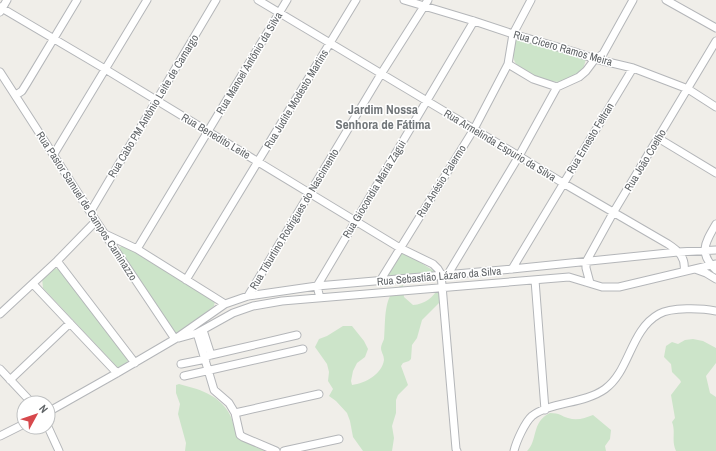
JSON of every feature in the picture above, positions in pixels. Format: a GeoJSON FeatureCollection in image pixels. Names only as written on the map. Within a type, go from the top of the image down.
{"type":"FeatureCollection","features":[{"type":"Feature","properties":{"kind":"street"},"geometry":{"type":"LineString","coordinates":[[1,9],[7,0]]}},
{"type":"Feature","properties":{"kind":"street"},"geometry":{"type":"LineString","coordinates":[[16,96],[22,91],[77,0]]}},
{"type":"Feature","properties":{"kind":"street"},"geometry":{"type":"LineString","coordinates":[[54,154],[147,0]]}},
{"type":"Feature","properties":{"kind":"street","name":"Rua Cabo PM Antônio Leite de Camargo"},"geometry":{"type":"LineString","coordinates":[[90,211],[216,0]]}},
{"type":"Feature","properties":{"kind":"street","name":"Rua Armelinda Espurio da Silva"},"geometry":{"type":"LineString","coordinates":[[258,0],[613,213],[668,244],[678,252]]}},
{"type":"Feature","properties":{"kind":"street","name":"Rua Manoel Antônio da Silva"},"geometry":{"type":"LineString","coordinates":[[137,249],[287,0]]}},
{"type":"Feature","properties":{"kind":"street","name":"Rua Judite Modesto Martins"},"geometry":{"type":"LineString","coordinates":[[186,280],[356,0]]}},
{"type":"Feature","properties":{"kind":"street","name":"Rua Cícero Ramos Meira"},"geometry":{"type":"LineString","coordinates":[[404,0],[426,3],[513,34],[595,59],[633,68],[688,89],[716,107]]}},
{"type":"Feature","properties":{"kind":"street","name":"Rua Anésio Palermo"},"geometry":{"type":"LineString","coordinates":[[380,281],[474,129],[508,64],[513,34],[531,0]]}},
{"type":"Feature","properties":{"kind":"street"},"geometry":{"type":"LineString","coordinates":[[457,451],[440,288],[442,274],[519,156],[557,87],[579,77],[586,71],[595,59],[602,54],[633,0]]}},
{"type":"Feature","properties":{"kind":"street"},"geometry":{"type":"LineString","coordinates":[[666,0],[716,28]]}},
{"type":"Feature","properties":{"kind":"street","name":"Rua Tiburtino Rodrigues do Nascimento"},"geometry":{"type":"LineString","coordinates":[[248,296],[381,74],[426,3]]}},
{"type":"Feature","properties":{"kind":"street","name":"Rua Benedito Leite"},"geometry":{"type":"LineString","coordinates":[[1,9],[54,38],[354,221],[400,248],[433,264],[442,274]]}},
{"type":"Feature","properties":{"kind":"street","name":"Rua Giocondia Maria Zagui"},"geometry":{"type":"LineString","coordinates":[[317,286],[354,221],[474,21]]}},
{"type":"Feature","properties":{"kind":"street","name":"Rua João Coelho"},"geometry":{"type":"LineString","coordinates":[[586,262],[613,213],[716,41]]}},
{"type":"Feature","properties":{"kind":"street"},"geometry":{"type":"LineString","coordinates":[[508,64],[533,79],[557,87]]}},
{"type":"Feature","properties":{"kind":"street","name":"Rua Ernesto Feltran"},"geometry":{"type":"LineString","coordinates":[[512,269],[633,68]]}},
{"type":"Feature","properties":{"kind":"street","name":"Rua Pastor Samuel de Campos Caminazzo"},"geometry":{"type":"LineString","coordinates":[[0,72],[96,221],[177,338]]}},
{"type":"Feature","properties":{"kind":"street"},"geometry":{"type":"LineString","coordinates":[[658,138],[716,173]]}},
{"type":"Feature","properties":{"kind":"street"},"geometry":{"type":"LineString","coordinates":[[0,314],[57,261],[96,221]]}},
{"type":"Feature","properties":{"kind":"street"},"geometry":{"type":"LineString","coordinates":[[716,224],[705,243],[704,251],[716,270]]}},
{"type":"Feature","properties":{"kind":"street"},"geometry":{"type":"LineString","coordinates":[[105,234],[137,249],[225,304]]}},
{"type":"Feature","properties":{"kind":"street"},"geometry":{"type":"LineString","coordinates":[[660,240],[662,246],[660,254]]}},
{"type":"Feature","properties":{"kind":"street","name":"Rua Sebastião Lázaro da Silva"},"geometry":{"type":"LineString","coordinates":[[56,407],[177,338],[225,304],[248,296],[317,286],[512,269],[678,252],[716,250]]}},
{"type":"Feature","properties":{"kind":"street"},"geometry":{"type":"LineString","coordinates":[[678,252],[684,261],[684,271]]}},
{"type":"Feature","properties":{"kind":"street"},"geometry":{"type":"LineString","coordinates":[[57,261],[135,363]]}},
{"type":"Feature","properties":{"kind":"street"},"geometry":{"type":"LineString","coordinates":[[586,262],[590,283]]}},
{"type":"Feature","properties":{"kind":"street","name":"Rua Sebastião Lázaro da Silva"},"geometry":{"type":"LineString","coordinates":[[177,338],[200,332],[233,313],[253,306],[289,300],[569,277],[602,287],[619,287],[713,264]]}},
{"type":"Feature","properties":{"kind":"street"},"geometry":{"type":"LineString","coordinates":[[695,269],[716,279]]}},
{"type":"Feature","properties":{"kind":"street"},"geometry":{"type":"LineString","coordinates":[[535,280],[545,410]]}},
{"type":"Feature","properties":{"kind":"street"},"geometry":{"type":"LineString","coordinates":[[33,284],[117,373]]}},
{"type":"Feature","properties":{"kind":"street"},"geometry":{"type":"LineString","coordinates":[[317,286],[320,298]]}},
{"type":"Feature","properties":{"kind":"street"},"geometry":{"type":"LineString","coordinates":[[514,451],[516,440],[531,417],[545,410],[586,399],[612,384],[639,335],[652,319],[659,314],[668,310],[716,310]]}},
{"type":"Feature","properties":{"kind":"street"},"geometry":{"type":"LineString","coordinates":[[10,380],[70,323]]}},
{"type":"Feature","properties":{"kind":"street"},"geometry":{"type":"LineString","coordinates":[[200,332],[214,390],[229,403],[235,413],[239,433],[243,437],[276,451]]}},
{"type":"Feature","properties":{"kind":"street"},"geometry":{"type":"LineString","coordinates":[[181,364],[297,335]]}},
{"type":"Feature","properties":{"kind":"street"},"geometry":{"type":"LineString","coordinates":[[184,376],[303,349]]}},
{"type":"Feature","properties":{"kind":"street"},"geometry":{"type":"LineString","coordinates":[[0,369],[24,395]]}},
{"type":"Feature","properties":{"kind":"street"},"geometry":{"type":"LineString","coordinates":[[235,413],[319,394]]}},
{"type":"Feature","properties":{"kind":"street"},"geometry":{"type":"LineString","coordinates":[[0,436],[16,428]]}},
{"type":"Feature","properties":{"kind":"street"},"geometry":{"type":"LineString","coordinates":[[52,435],[59,451]]}},
{"type":"Feature","properties":{"kind":"street"},"geometry":{"type":"LineString","coordinates":[[284,451],[339,439]]}},
{"type":"Feature","properties":{"kind":"green space"},"geometry":{"type":"Polygon","coordinates":[[[517,36],[586,59],[584,66],[580,73],[559,82],[540,80],[517,65],[515,62],[513,52],[515,37],[517,36]]]}},
{"type":"Feature","properties":{"kind":"green space"},"geometry":{"type":"Polygon","coordinates":[[[124,245],[215,301],[214,306],[178,334],[173,333],[120,252],[120,247],[124,245]]]}},
{"type":"Feature","properties":{"kind":"green space"},"geometry":{"type":"Polygon","coordinates":[[[402,251],[434,271],[434,272],[387,277],[402,251]]]}},
{"type":"Feature","properties":{"kind":"green space"},"geometry":{"type":"Polygon","coordinates":[[[55,268],[61,270],[128,359],[127,364],[120,368],[117,367],[43,288],[42,278],[50,270],[55,268]]]}},
{"type":"Feature","properties":{"kind":"green space"},"geometry":{"type":"Polygon","coordinates":[[[403,285],[404,297],[413,305],[428,300],[439,287],[444,298],[422,320],[417,338],[412,345],[411,359],[403,363],[401,366],[408,385],[398,395],[396,400],[396,413],[392,426],[394,438],[392,451],[363,451],[353,437],[347,413],[329,396],[333,389],[328,381],[329,372],[327,364],[315,347],[319,339],[343,326],[352,326],[364,341],[368,349],[365,357],[357,363],[353,371],[351,381],[352,385],[368,380],[377,374],[383,365],[384,360],[381,348],[384,339],[385,316],[388,300],[396,288],[403,285]]]}},
{"type":"Feature","properties":{"kind":"green space"},"geometry":{"type":"Polygon","coordinates":[[[693,339],[703,341],[716,348],[716,363],[706,376],[710,393],[716,397],[716,451],[676,451],[675,447],[672,422],[675,418],[671,395],[681,382],[672,372],[671,364],[664,357],[666,346],[672,342],[678,344],[685,340],[693,339]]]}},
{"type":"Feature","properties":{"kind":"green space"},"geometry":{"type":"Polygon","coordinates":[[[179,384],[200,390],[219,401],[229,413],[239,435],[251,445],[266,451],[185,451],[186,443],[178,414],[180,404],[176,393],[176,385],[179,384]]]}},
{"type":"Feature","properties":{"kind":"green space"},"geometry":{"type":"Polygon","coordinates":[[[550,413],[575,419],[593,415],[611,430],[610,439],[605,446],[606,451],[527,451],[533,442],[537,426],[540,421],[550,413]]]}},
{"type":"Feature","properties":{"kind":"district","name":"Jardim Nossa Senhora de Fátima"},"geometry":{"type":"Point","coordinates":[383,116]}}]}
